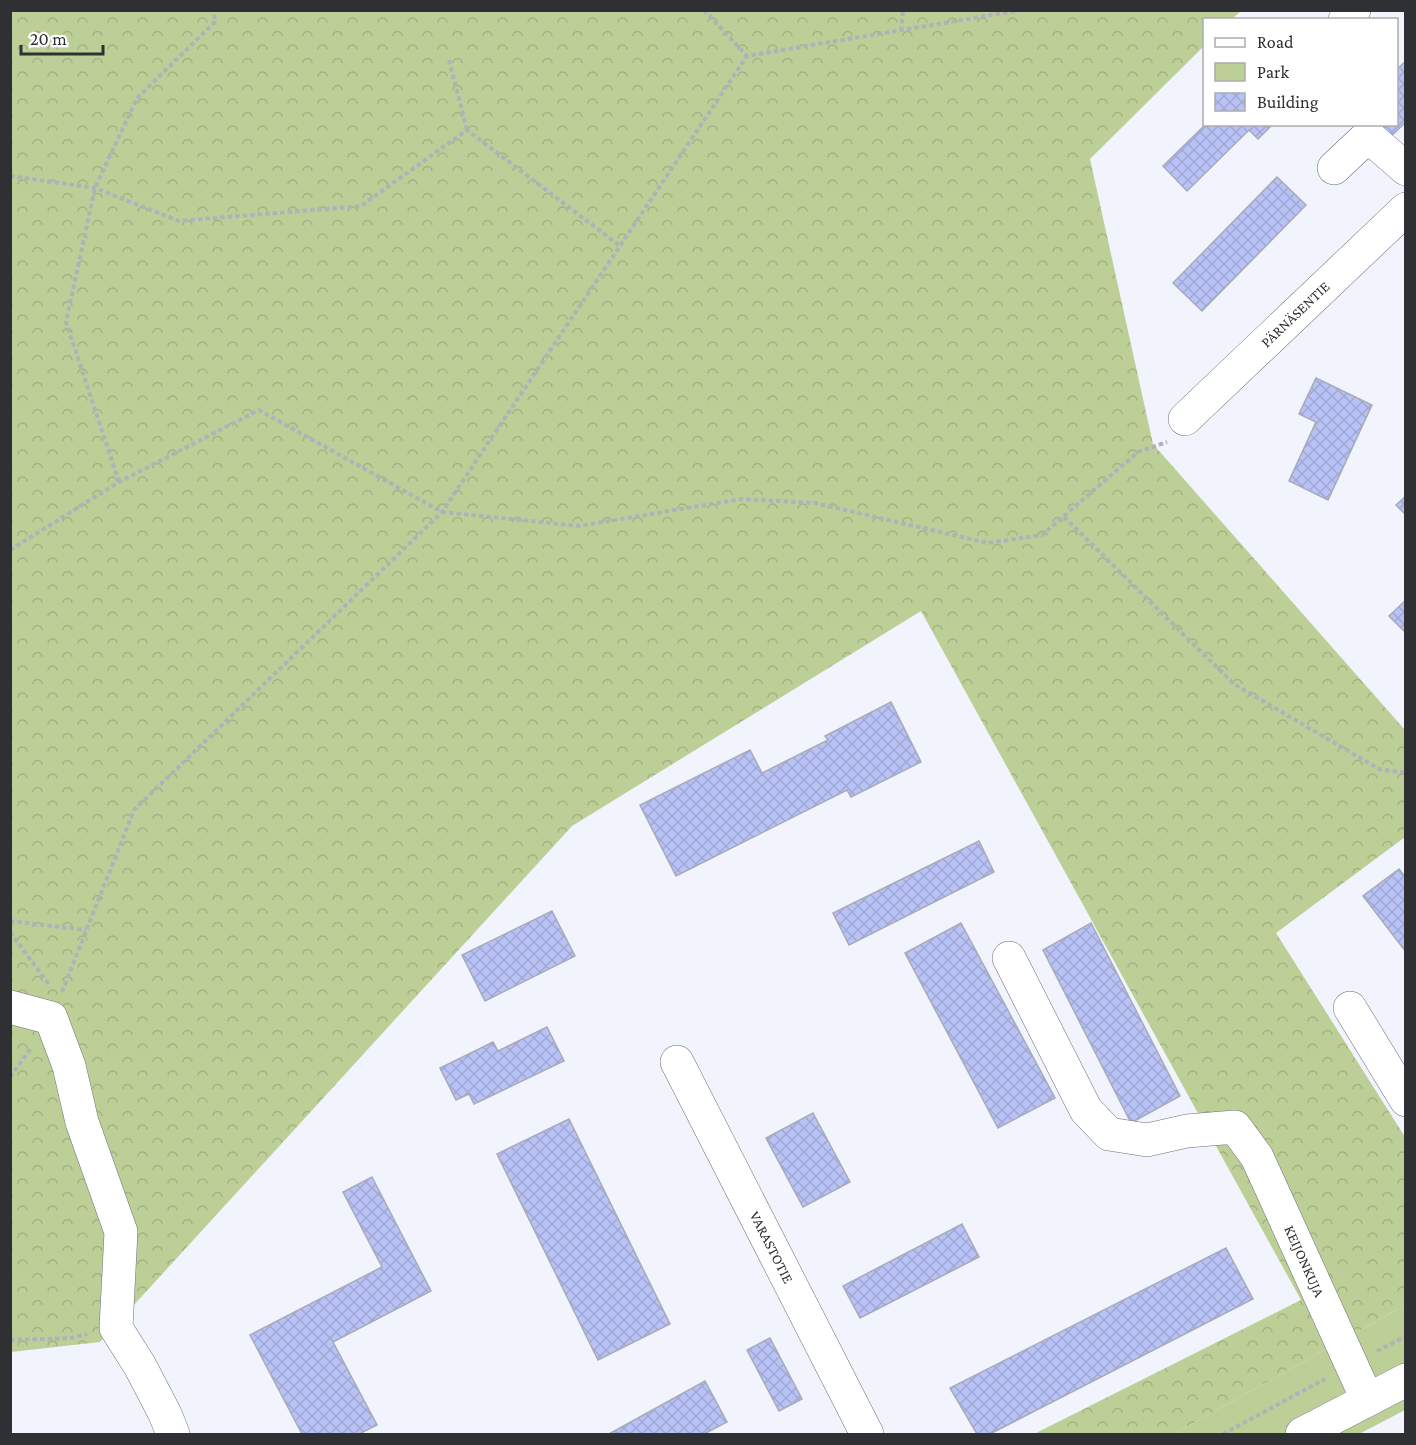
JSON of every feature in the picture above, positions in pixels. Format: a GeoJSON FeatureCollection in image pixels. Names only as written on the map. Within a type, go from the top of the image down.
{"type":"FeatureCollection","features":[{"type":"Feature","properties":{"kind":"street"},"geometry":{"type":"LineString","coordinates":[[1334,168],[1368,136],[1406,168]]}},
{"type":"Feature","properties":{"kind":"street","name":"PÄRNÄSENTIE"},"geometry":{"type":"LineString","coordinates":[[1185,419],[1406,209]]}},
{"type":"Feature","properties":{"kind":"street","name":"KEIJONKUJA"},"geometry":{"type":"LineString","coordinates":[[1009,958],[1086,1110],[1109,1134],[1147,1140],[1187,1131],[1235,1127],[1257,1157],[1367,1399]]}},
{"type":"Feature","properties":{"kind":"street"},"geometry":{"type":"LineString","coordinates":[[10,1007],[55,1008],[82,1122],[121,1232],[116,1328],[140,1366],[173,1434]]}},
{"type":"Feature","properties":{"kind":"street"},"geometry":{"type":"LineString","coordinates":[[1350,1008],[1406,1100]]}},
{"type":"Feature","properties":{"kind":"street","name":"VARASTOTIE"},"geometry":{"type":"LineString","coordinates":[[677,1062],[867,1434]]}},
{"type":"Feature","properties":{"kind":"street"},"geometry":{"type":"LineString","coordinates":[[1302,1434],[1406,1380]]}},
{"type":"Feature","properties":{"kind":"path"},"geometry":{"type":"LineString","coordinates":[[119,482],[66,322],[95,188],[137,98],[216,21],[212,10]]}},
{"type":"Feature","properties":{"kind":"path"},"geometry":{"type":"LineString","coordinates":[[704,10],[747,56]]}},
{"type":"Feature","properties":{"kind":"path"},"geometry":{"type":"LineString","coordinates":[[901,31],[903,10]]}},
{"type":"Feature","properties":{"kind":"path"},"geometry":{"type":"LineString","coordinates":[[10,1077],[55,1008],[134,810],[442,512],[747,56],[1021,10]]}},
{"type":"Feature","properties":{"kind":"path"},"geometry":{"type":"LineString","coordinates":[[449,60],[467,130],[620,246]]}},
{"type":"Feature","properties":{"kind":"path"},"geometry":{"type":"LineString","coordinates":[[10,176],[95,188],[179,220],[361,206],[467,130]]}},
{"type":"Feature","properties":{"kind":"path"},"geometry":{"type":"LineString","coordinates":[[10,550],[119,482],[259,410],[442,512],[579,526],[742,499],[815,503],[988,543],[1042,535],[1138,452],[1181,437],[1185,419]]}},
{"type":"Feature","properties":{"kind":"path"},"geometry":{"type":"LineString","coordinates":[[1064,517],[1234,684],[1379,769],[1406,773]]}},
{"type":"Feature","properties":{"kind":"path"},"geometry":{"type":"LineString","coordinates":[[10,921],[86,930]]}},
{"type":"Feature","properties":{"kind":"path"},"geometry":{"type":"LineString","coordinates":[[10,932],[55,1008]]}},
{"type":"Feature","properties":{"kind":"path"},"geometry":{"type":"LineString","coordinates":[[10,1340],[72,1338],[116,1328]]}},
{"type":"Feature","properties":{"kind":"path"},"geometry":{"type":"LineString","coordinates":[[1223,1434],[1406,1336]]}},
{"type":"Feature","properties":{"kind":"green space"},"geometry":{"type":"Polygon","coordinates":[[[10,11],[1241,11],[1233,18],[1203,18],[1203,47],[1090,159],[1153,444],[1405,730],[1405,837],[1276,933],[1405,1137],[1405,1305],[1174,1434],[1034,1434],[1301,1300],[921,611],[572,826],[100,1342],[11,1352],[10,11]]]}},
{"type":"Feature","properties":{"kind":"green space"},"geometry":{"type":"Polygon","coordinates":[[[1405,1305],[1405,1410],[1359,1434],[1174,1434],[1405,1305]]]}},
{"type":"Feature","properties":{"kind":"building"},"geometry":{"type":"Polygon","coordinates":[[[1406,61],[1406,122],[1386,141],[1372,126],[1398,126],[1398,68],[1406,61]]]}},
{"type":"Feature","properties":{"kind":"building"},"geometry":{"type":"Polygon","coordinates":[[[1204,126],[1271,126],[1258,139],[1249,130],[1187,191],[1163,166],[1204,126]]]}},
{"type":"Feature","properties":{"kind":"building"},"geometry":{"type":"Polygon","coordinates":[[[1277,177],[1306,205],[1202,311],[1173,283],[1277,177]]]}},
{"type":"Feature","properties":{"kind":"building"},"geometry":{"type":"Polygon","coordinates":[[[1316,378],[1372,405],[1328,500],[1289,481],[1316,422],[1299,414],[1316,378]]]}},
{"type":"Feature","properties":{"kind":"building"},"geometry":{"type":"Polygon","coordinates":[[[1406,496],[1406,515],[1396,505],[1406,496]]]}},
{"type":"Feature","properties":{"kind":"building"},"geometry":{"type":"Polygon","coordinates":[[[1406,600],[1406,633],[1389,616],[1406,600]]]}},
{"type":"Feature","properties":{"kind":"building"},"geometry":{"type":"Polygon","coordinates":[[[891,702],[921,762],[851,797],[847,790],[676,876],[640,805],[750,750],[762,773],[828,740],[825,736],[891,702]]]}},
{"type":"Feature","properties":{"kind":"building"},"geometry":{"type":"Polygon","coordinates":[[[979,841],[994,872],[849,945],[833,913],[979,841]]]}},
{"type":"Feature","properties":{"kind":"building"},"geometry":{"type":"Polygon","coordinates":[[[1399,869],[1406,878],[1406,952],[1363,896],[1399,869]]]}},
{"type":"Feature","properties":{"kind":"building"},"geometry":{"type":"Polygon","coordinates":[[[552,911],[575,956],[485,1001],[462,955],[552,911]]]}},
{"type":"Feature","properties":{"kind":"building"},"geometry":{"type":"Polygon","coordinates":[[[961,923],[1055,1098],[998,1128],[905,953],[961,923]]]}},
{"type":"Feature","properties":{"kind":"building"},"geometry":{"type":"Polygon","coordinates":[[[1091,923],[1180,1096],[1131,1123],[1043,950],[1091,923]]]}},
{"type":"Feature","properties":{"kind":"building"},"geometry":{"type":"Polygon","coordinates":[[[547,1027],[564,1061],[474,1104],[469,1094],[456,1100],[440,1068],[493,1042],[498,1051],[547,1027]]]}},
{"type":"Feature","properties":{"kind":"building"},"geometry":{"type":"Polygon","coordinates":[[[813,1113],[850,1182],[803,1207],[766,1138],[813,1113]]]}},
{"type":"Feature","properties":{"kind":"building"},"geometry":{"type":"Polygon","coordinates":[[[569,1119],[670,1324],[598,1360],[497,1154],[569,1119]]]}},
{"type":"Feature","properties":{"kind":"building"},"geometry":{"type":"Polygon","coordinates":[[[372,1177],[431,1291],[333,1342],[377,1425],[359,1434],[302,1434],[250,1335],[382,1267],[343,1192],[372,1177]]]}},
{"type":"Feature","properties":{"kind":"building"},"geometry":{"type":"Polygon","coordinates":[[[962,1224],[979,1257],[860,1318],[843,1286],[962,1224]]]}},
{"type":"Feature","properties":{"kind":"building"},"geometry":{"type":"Polygon","coordinates":[[[1226,1248],[1253,1299],[990,1434],[977,1434],[950,1388],[1226,1248]]]}},
{"type":"Feature","properties":{"kind":"building"},"geometry":{"type":"Polygon","coordinates":[[[770,1338],[802,1399],[779,1411],[747,1350],[770,1338]]]}},
{"type":"Feature","properties":{"kind":"building"},"geometry":{"type":"Polygon","coordinates":[[[705,1381],[727,1422],[704,1434],[609,1434],[705,1381]]]}}]}
